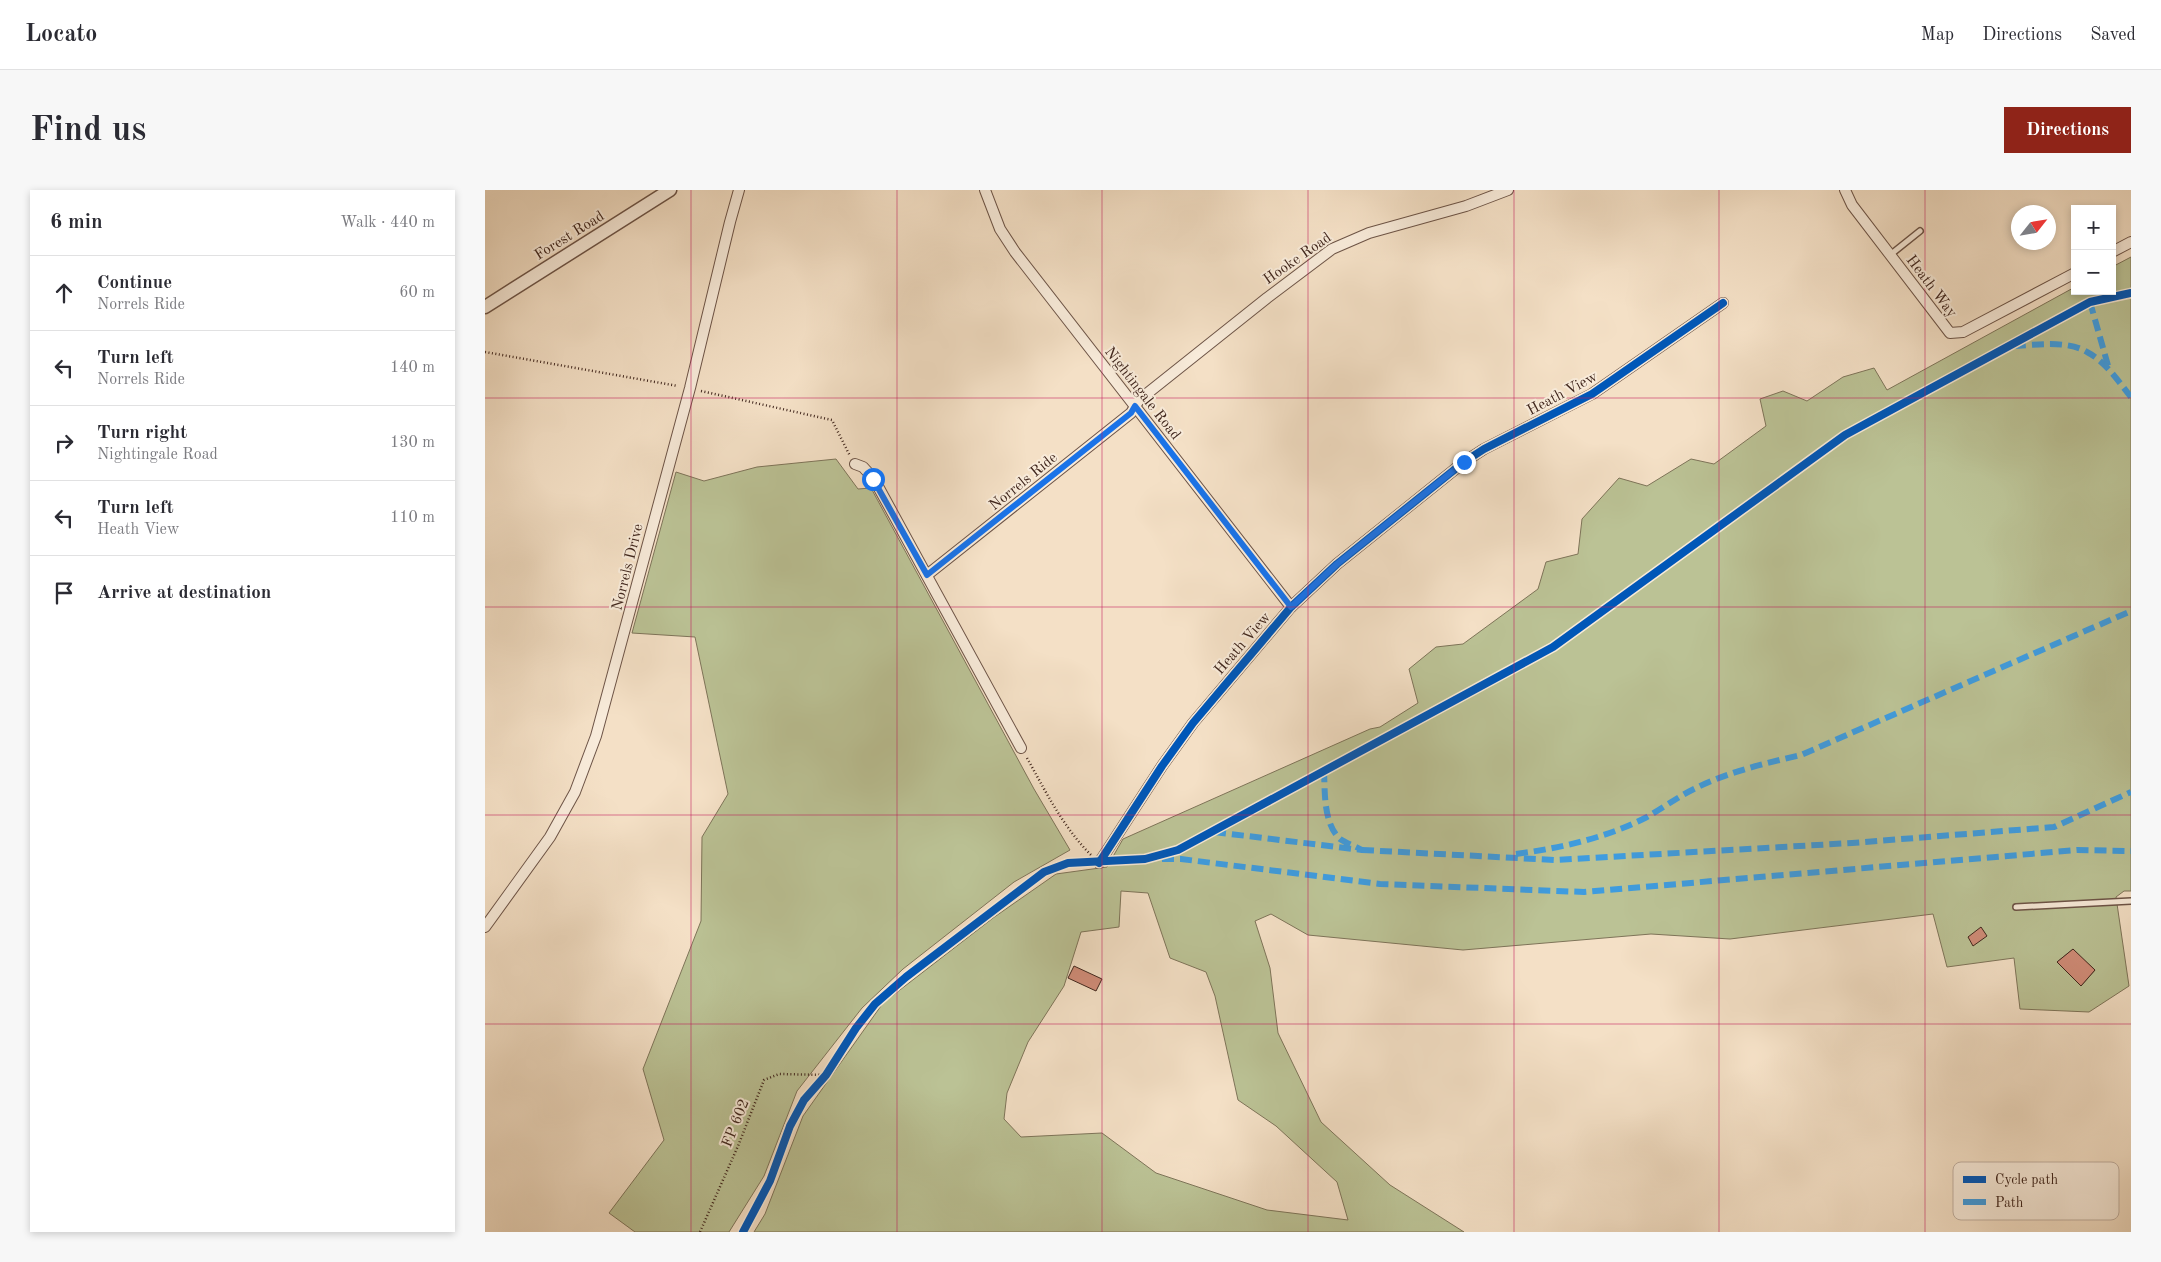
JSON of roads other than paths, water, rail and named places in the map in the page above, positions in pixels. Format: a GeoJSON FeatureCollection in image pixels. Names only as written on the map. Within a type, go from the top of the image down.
{"type":"FeatureCollection","features":[{"type":"Feature","properties":{"kind":"street","name":"Forest Road"},"geometry":{"type":"LineString","coordinates":[[485,307],[670,190]]}},
{"type":"Feature","properties":{"kind":"street","name":"Norrels Drive"},"geometry":{"type":"LineString","coordinates":[[485,927],[550,837],[575,792],[597,736],[690,388],[739,190]]}},
{"type":"Feature","properties":{"kind":"street","name":"Nightingale Road"},"geometry":{"type":"LineString","coordinates":[[985,190],[1000,229],[1007,240],[1291,607]]}},
{"type":"Feature","properties":{"kind":"street","name":"Hooke Road"},"geometry":{"type":"LineString","coordinates":[[1135,406],[1139,400],[1332,249],[1369,233],[1456,208],[1508,190]]}},
{"type":"Feature","properties":{"kind":"street","name":"Heath Way"},"geometry":{"type":"LineString","coordinates":[[1845,190],[1852,205],[1946,330],[1954,334],[1963,332],[2071,275]]}},
{"type":"Feature","properties":{"kind":"street"},"geometry":{"type":"LineString","coordinates":[[2116,250],[2131,242]]}},
{"type":"Feature","properties":{"kind":"street","name":"Heath View"},"geometry":{"type":"LineString","coordinates":[[1099,863],[1162,766],[1193,723],[1291,607],[1337,564],[1464,462],[1484,449],[1592,394],[1723,303]]}},
{"type":"Feature","properties":{"kind":"street","name":"Norrels Ride"},"geometry":{"type":"LineString","coordinates":[[927,575],[1131,413],[1135,406]]}},
{"type":"Feature","properties":{"kind":"street"},"geometry":{"type":"LineString","coordinates":[[855,464],[863,467],[873,479],[1021,748]]}},
{"type":"Feature","properties":{"kind":"lane"},"geometry":{"type":"LineString","coordinates":[[1890,255],[1920,231]]}},
{"type":"Feature","properties":{"kind":"lane"},"geometry":{"type":"LineString","coordinates":[[2016,907],[2131,901]]}}]}
